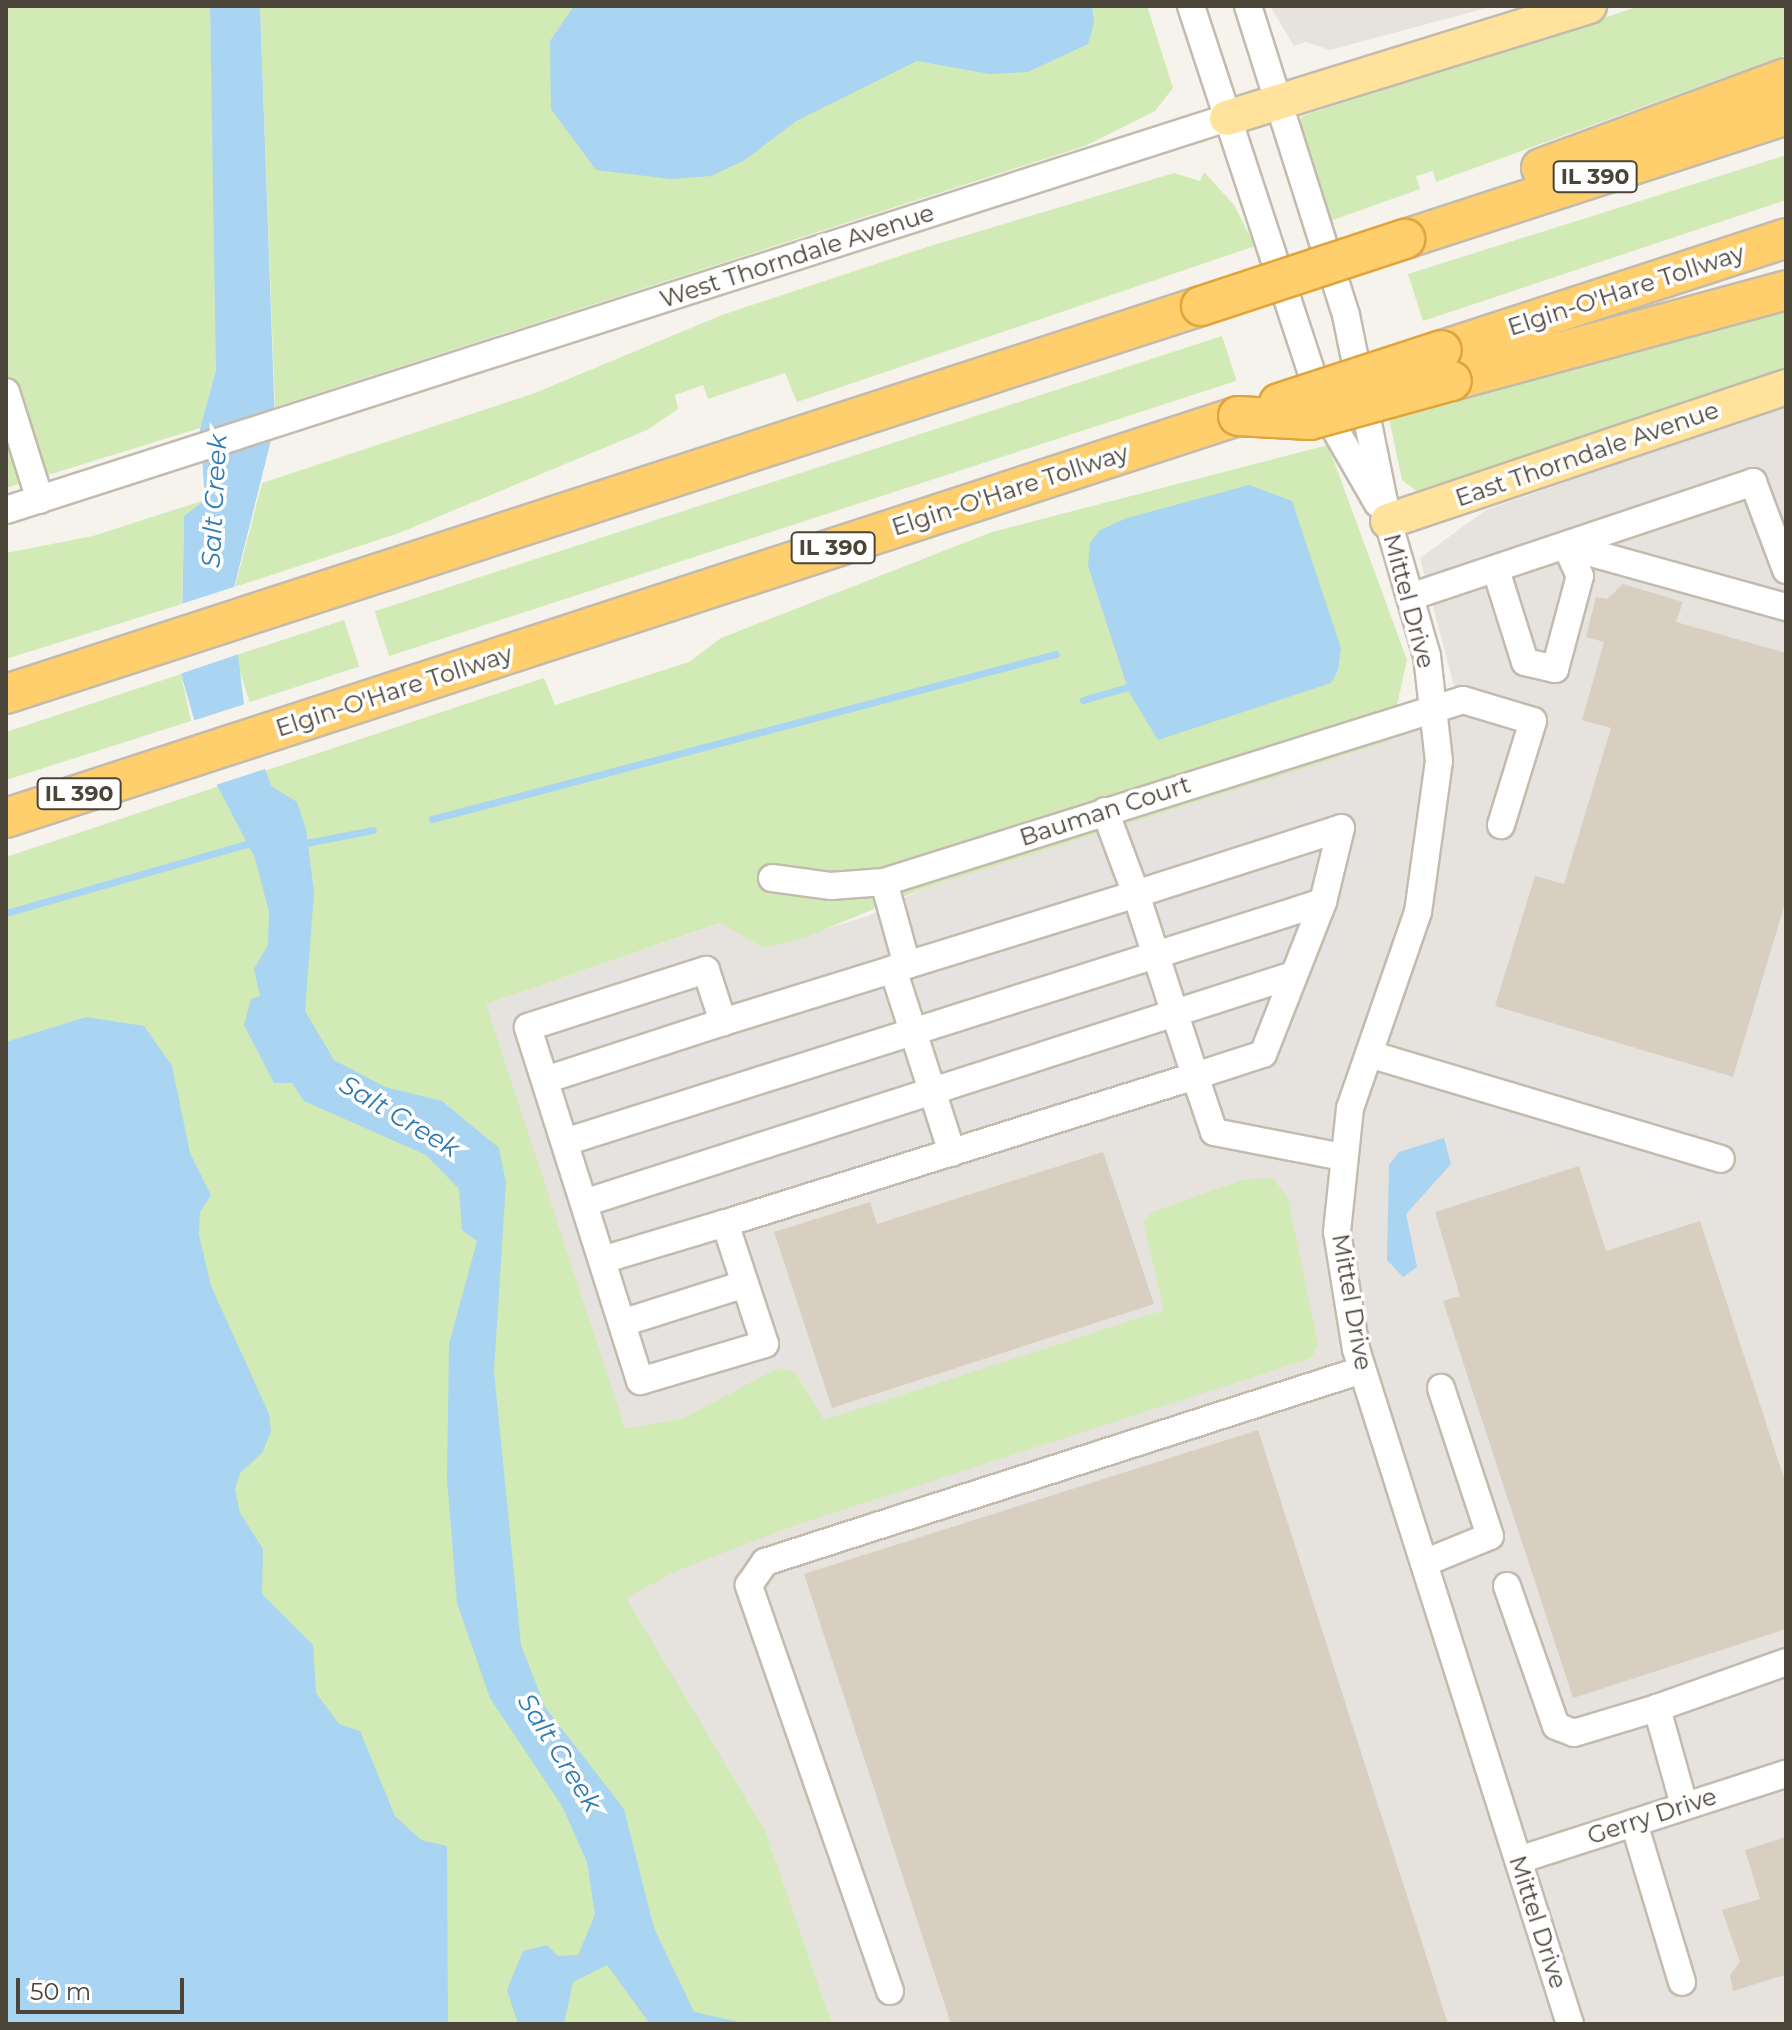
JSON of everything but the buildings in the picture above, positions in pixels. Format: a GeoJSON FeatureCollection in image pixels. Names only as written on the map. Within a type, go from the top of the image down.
{"type":"FeatureCollection","features":[{"type":"Feature","properties":{"kind":"highway"},"geometry":{"type":"LineString","coordinates":[[1445,226],[1514,178],[1786,78]]}},
{"type":"Feature","properties":{"kind":"highway","name":"IL 390"},"geometry":{"type":"LineString","coordinates":[[6,694],[1786,115]]}},
{"type":"Feature","properties":{"kind":"highway","name":"Elgin-O'Hare Tollway"},"geometry":{"type":"LineString","coordinates":[[6,818],[1238,416],[1447,366],[1786,238]]}},
{"type":"Feature","properties":{"kind":"highway"},"geometry":{"type":"LineString","coordinates":[[1447,366],[1786,290]]}},
{"type":"Feature","properties":{"kind":"main road","name":"West Thorndale Avenue"},"geometry":{"type":"LineString","coordinates":[[1227,118],[1589,6]]}},
{"type":"Feature","properties":{"kind":"main road","name":"East Thorndale Avenue"},"geometry":{"type":"LineString","coordinates":[[1388,521],[1786,387]]}},
{"type":"Feature","properties":{"kind":"street","name":"Mittel Drive"},"geometry":{"type":"LineString","coordinates":[[1191,6],[1324,410],[1388,521]]}},
{"type":"Feature","properties":{"kind":"street","name":"Mittel Drive"},"geometry":{"type":"LineString","coordinates":[[1248,6],[1346,315],[1388,521],[1427,656],[1439,761],[1426,879],[1350,1108],[1337,1232],[1362,1370],[1570,2024]]}},
{"type":"Feature","properties":{"kind":"street","name":"West Thorndale Avenue"},"geometry":{"type":"LineString","coordinates":[[6,510],[1227,118]]}},
{"type":"Feature","properties":{"kind":"street"},"geometry":{"type":"LineString","coordinates":[[6,392],[40,500]]}},
{"type":"Feature","properties":{"kind":"street"},"geometry":{"type":"LineString","coordinates":[[1410,597],[1753,482],[1786,570]]}},
{"type":"Feature","properties":{"kind":"street"},"geometry":{"type":"LineString","coordinates":[[1496,570],[1525,662],[1555,669],[1580,576],[1566,546]]}},
{"type":"Feature","properties":{"kind":"street"},"geometry":{"type":"LineString","coordinates":[[1566,546],[1786,607]]}},
{"type":"Feature","properties":{"kind":"street","name":"Bauman Court"},"geometry":{"type":"LineString","coordinates":[[772,878],[831,886],[884,882],[1432,706],[1463,700],[1533,721],[1501,825]]}},
{"type":"Feature","properties":{"kind":"street"},"geometry":{"type":"LineString","coordinates":[[1105,811],[1136,894],[1214,1132],[1343,1157]]}},
{"type":"Feature","properties":{"kind":"street"},"geometry":{"type":"LineString","coordinates":[[545,1080],[1341,828],[1323,902],[1290,976],[1263,1054],[602,1260]]}},
{"type":"Feature","properties":{"kind":"street"},"geometry":{"type":"LineString","coordinates":[[884,882],[913,1032],[952,1153]]}},
{"type":"Feature","properties":{"kind":"street"},"geometry":{"type":"LineString","coordinates":[[565,1142],[1323,902]]}},
{"type":"Feature","properties":{"kind":"street"},"geometry":{"type":"LineString","coordinates":[[723,1022],[706,970],[528,1027],[640,1381],[765,1344],[725,1223]]}},
{"type":"Feature","properties":{"kind":"street"},"geometry":{"type":"LineString","coordinates":[[584,1203],[1290,976]]}},
{"type":"Feature","properties":{"kind":"street"},"geometry":{"type":"LineString","coordinates":[[1369,1054],[1721,1159]]}},
{"type":"Feature","properties":{"kind":"street"},"geometry":{"type":"LineString","coordinates":[[622,1323],[745,1284]]}},
{"type":"Feature","properties":{"kind":"street"},"geometry":{"type":"LineString","coordinates":[[890,1991],[749,1585],[765,1562],[1362,1370]]}},
{"type":"Feature","properties":{"kind":"street"},"geometry":{"type":"LineString","coordinates":[[1424,1563],[1490,1536],[1441,1388]]}},
{"type":"Feature","properties":{"kind":"street"},"geometry":{"type":"LineString","coordinates":[[1507,1586],[1556,1726],[1574,1733],[1657,1708],[1786,1662]]}},
{"type":"Feature","properties":{"kind":"street"},"geometry":{"type":"LineString","coordinates":[[1657,1708],[1684,1805]]}},
{"type":"Feature","properties":{"kind":"street","name":"Gerry Drive"},"geometry":{"type":"LineString","coordinates":[[1519,1860],[1786,1774]]}},
{"type":"Feature","properties":{"kind":"street"},"geometry":{"type":"LineString","coordinates":[[1634,1823],[1682,1982]]}},
{"type":"Feature","properties":{"kind":"shaded area"},"geometry":{"type":"Polygon","coordinates":[[[1270,6],[1494,6],[1330,50],[1306,42],[1294,46],[1270,6]]]}},
{"type":"Feature","properties":{"kind":"shaded area"},"geometry":{"type":"Polygon","coordinates":[[[1786,405],[1786,2024],[832,2024],[766,1832],[625,1598],[486,1004],[721,923],[764,948],[868,916],[922,889],[1462,716],[1420,558],[1486,510],[1786,405]]]}},
{"type":"Feature","properties":{"kind":"shaded area"},"geometry":{"type":"Polygon","coordinates":[[[1350,792],[1354,809],[1373,814],[1366,866],[1291,1065],[1272,1062],[1278,1080],[1011,1166],[1004,1148],[748,1230],[748,1242],[764,1237],[803,1356],[627,1411],[500,1022],[516,1016],[510,999],[698,939],[706,958],[717,961],[730,993],[868,949],[874,965],[937,945],[933,928],[1350,792]]]}},
{"type":"Feature","properties":{"kind":"shaded area"},"geometry":{"type":"Polygon","coordinates":[[[1434,1041],[1739,1140],[1721,1196],[1416,1097],[1434,1041]]]}},
{"type":"Feature","properties":{"kind":"green space"},"geometry":{"type":"Polygon","coordinates":[[[6,6],[210,6],[216,370],[200,428],[6,488],[6,6]]]}},
{"type":"Feature","properties":{"kind":"green space"},"geometry":{"type":"Polygon","coordinates":[[[260,6],[1147,6],[1173,88],[1155,111],[1085,146],[275,407],[260,6]]]}},
{"type":"Feature","properties":{"kind":"green space"},"geometry":{"type":"Polygon","coordinates":[[[1640,6],[1786,6],[1786,55],[1436,182],[1433,171],[1416,176],[1420,189],[1330,221],[1298,128],[1302,116],[1640,6]]]}},
{"type":"Feature","properties":{"kind":"green space"},"geometry":{"type":"Polygon","coordinates":[[[1786,155],[1786,200],[1423,321],[1408,274],[1786,155]]]}},
{"type":"Feature","properties":{"kind":"green space"},"geometry":{"type":"Polygon","coordinates":[[[1204,172],[1234,205],[1255,246],[797,402],[785,373],[708,399],[703,385],[675,395],[678,409],[647,430],[399,533],[235,587],[262,483],[535,393],[722,315],[927,247],[1174,173],[1200,181],[1204,172]]]}},
{"type":"Feature","properties":{"kind":"green space"},"geometry":{"type":"Polygon","coordinates":[[[1786,312],[1786,372],[1419,493],[1402,480],[1389,418],[1786,312]]]}},
{"type":"Feature","properties":{"kind":"green space"},"geometry":{"type":"Polygon","coordinates":[[[1222,336],[1237,381],[389,656],[375,611],[1222,336]]]}},
{"type":"Feature","properties":{"kind":"green space"},"geometry":{"type":"Polygon","coordinates":[[[1328,445],[1407,660],[1389,741],[922,889],[804,938],[764,948],[720,923],[486,1004],[625,1429],[684,1418],[778,1368],[795,1372],[824,1420],[1164,1310],[1143,1221],[1153,1212],[1242,1180],[1273,1178],[1288,1199],[1318,1345],[1311,1358],[787,1528],[674,1572],[626,1598],[766,1832],[832,2024],[6,2024],[6,857],[544,678],[555,705],[689,662],[721,638],[992,532],[1328,445]]]}},
{"type":"Feature","properties":{"kind":"green space"},"geometry":{"type":"Polygon","coordinates":[[[205,500],[184,516],[182,604],[6,659],[6,553],[93,536],[205,500]]]}},
{"type":"Feature","properties":{"kind":"green space"},"geometry":{"type":"Polygon","coordinates":[[[344,620],[359,667],[250,702],[235,656],[344,620]]]}},
{"type":"Feature","properties":{"kind":"green space"},"geometry":{"type":"Polygon","coordinates":[[[181,674],[191,721],[6,780],[6,732],[181,674]]]}},
{"type":"Feature","properties":{"kind":"water","name":"Salt Creek"},"geometry":{"type":"Polygon","coordinates":[[[210,6],[260,6],[275,424],[231,600],[244,704],[265,769],[271,786],[297,802],[306,829],[314,893],[305,1011],[334,1060],[385,1087],[442,1101],[499,1148],[506,1183],[494,1371],[521,1645],[545,1707],[624,1809],[654,1928],[694,2012],[749,2024],[650,2024],[607,1965],[573,1982],[564,2024],[518,2024],[507,1990],[523,1951],[547,1945],[558,1956],[578,1955],[595,1915],[587,1862],[562,1806],[490,1698],[457,1603],[447,1478],[449,1344],[477,1241],[462,1230],[459,1189],[426,1155],[304,1101],[292,1083],[274,1083],[244,1025],[251,999],[260,996],[254,969],[268,945],[269,912],[255,858],[208,768],[181,674],[184,516],[205,500],[200,428],[216,370],[210,6]]]}},
{"type":"Feature","properties":{"kind":"water"},"geometry":{"type":"Polygon","coordinates":[[[574,6],[1092,6],[1094,23],[1088,44],[1028,72],[990,74],[917,61],[796,121],[745,160],[711,176],[671,179],[596,170],[551,109],[550,41],[574,6]]]}},
{"type":"Feature","properties":{"kind":"water"},"geometry":{"type":"Polygon","coordinates":[[[1249,485],[1292,501],[1341,648],[1338,670],[1331,683],[1158,740],[1129,692],[1088,566],[1090,543],[1100,530],[1127,518],[1249,485]]]}},
{"type":"Feature","properties":{"kind":"water"},"geometry":{"type":"Polygon","coordinates":[[[86,1017],[144,1026],[172,1066],[190,1153],[211,1195],[200,1212],[199,1235],[211,1286],[269,1414],[271,1432],[262,1453],[240,1473],[235,1490],[240,1513],[263,1549],[262,1594],[313,1645],[316,1693],[339,1724],[360,1731],[395,1816],[421,1840],[447,1846],[448,2024],[6,2024],[6,1042],[86,1017]]]}},
{"type":"Feature","properties":{"kind":"water"},"geometry":{"type":"Polygon","coordinates":[[[1444,1138],[1451,1164],[1406,1214],[1417,1267],[1403,1277],[1387,1260],[1389,1165],[1399,1152],[1444,1138]]]}},
{"type":"Feature","properties":{"kind":"pier"},"geometry":{"type":"Polygon","coordinates":[[[240,585],[239,654],[177,675],[178,605],[240,585]]]}},
{"type":"Feature","properties":{"kind":"pier"},"geometry":{"type":"Polygon","coordinates":[[[248,703],[269,768],[208,787],[187,723],[248,703]]]}},
{"type":"Feature","properties":{"kind":"waterway"},"geometry":{"type":"LineString","coordinates":[[432,819],[1056,654]]}},
{"type":"Feature","properties":{"kind":"waterway"},"geometry":{"type":"LineString","coordinates":[[1083,700],[1128,687]]}},
{"type":"Feature","properties":{"kind":"waterway"},"geometry":{"type":"LineString","coordinates":[[301,844],[373,830]]}},
{"type":"Feature","properties":{"kind":"waterway"},"geometry":{"type":"LineString","coordinates":[[6,913],[254,842]]}}]}
